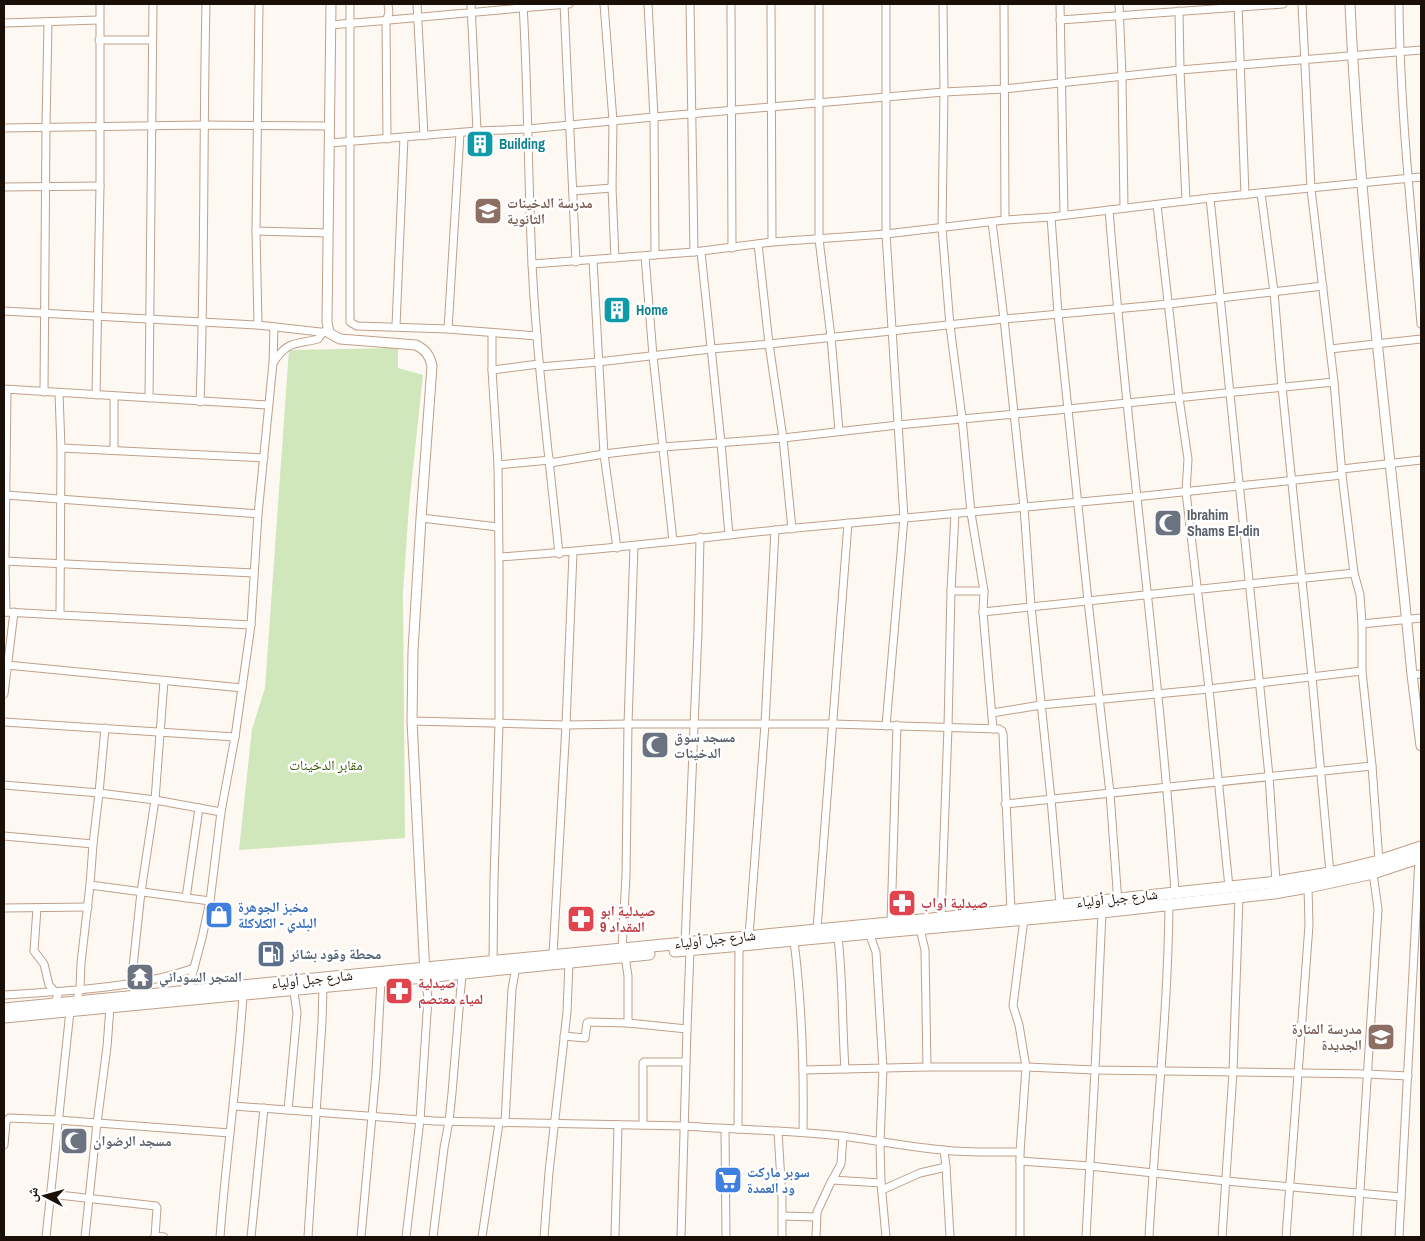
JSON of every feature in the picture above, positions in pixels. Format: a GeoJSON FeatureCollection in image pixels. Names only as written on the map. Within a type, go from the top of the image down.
{"type":"FeatureCollection","features":[{"type":"Feature","properties":{"kind":"main road","name":"شارع جبل أولياء"},"geometry":{"type":"LineString","coordinates":[[687,946],[739,946],[816,929],[941,918],[1060,904],[1169,905],[1239,897],[1308,887],[1373,873],[1420,859]]}},
{"type":"Feature","properties":{"kind":"main road","name":"شارع جبل أولياء"},"geometry":{"type":"LineString","coordinates":[[4,1009],[55,998],[73,1006],[110,1007],[187,996],[425,972],[462,974],[516,968],[749,936],[794,940],[1102,912],[1118,904],[1175,892],[1276,882],[1330,874],[1379,862],[1420,859]]}},
{"type":"Feature","properties":{"kind":"main road","name":"شارع جبل أولياء"},"geometry":{"type":"LineString","coordinates":[[4,1017],[133,997],[243,995],[293,985],[323,987],[381,981],[493,961],[553,955],[624,953]]}},
{"type":"Feature","properties":{"kind":"street"},"geometry":{"type":"LineString","coordinates":[[96,395],[100,186],[100,4]]}},
{"type":"Feature","properties":{"kind":"street"},"geometry":{"type":"LineString","coordinates":[[149,398],[153,4]]}},
{"type":"Feature","properties":{"kind":"street"},"geometry":{"type":"LineString","coordinates":[[200,402],[203,321],[206,4]]}},
{"type":"Feature","properties":{"kind":"street"},"geometry":{"type":"LineString","coordinates":[[258,324],[256,126],[259,4]]}},
{"type":"Feature","properties":{"kind":"street"},"geometry":{"type":"LineString","coordinates":[[272,363],[287,346],[318,339],[326,332],[331,4]]}},
{"type":"Feature","properties":{"kind":"street"},"geometry":{"type":"LineString","coordinates":[[350,4],[350,322],[357,326],[396,326],[537,336]]}},
{"type":"Feature","properties":{"kind":"street"},"geometry":{"type":"LineString","coordinates":[[387,139],[386,21],[389,13],[388,4]]}},
{"type":"Feature","properties":{"kind":"street"},"geometry":{"type":"LineString","coordinates":[[417,4],[424,136]]}},
{"type":"Feature","properties":{"kind":"street"},"geometry":{"type":"LineString","coordinates":[[471,4],[477,131]]}},
{"type":"Feature","properties":{"kind":"street"},"geometry":{"type":"LineString","coordinates":[[564,4],[576,262]]}},
{"type":"Feature","properties":{"kind":"street"},"geometry":{"type":"LineString","coordinates":[[331,25],[418,18],[523,5],[569,4]]}},
{"type":"Feature","properties":{"kind":"street"},"geometry":{"type":"LineString","coordinates":[[604,4],[613,121],[612,188],[615,258]]}},
{"type":"Feature","properties":{"kind":"street"},"geometry":{"type":"LineString","coordinates":[[648,4],[654,117],[655,255]]}},
{"type":"Feature","properties":{"kind":"street"},"geometry":{"type":"LineString","coordinates":[[690,4],[697,252],[711,349],[729,535]]}},
{"type":"Feature","properties":{"kind":"street"},"geometry":{"type":"LineString","coordinates":[[731,4],[732,248]]}},
{"type":"Feature","properties":{"kind":"street"},"geometry":{"type":"LineString","coordinates":[[771,4],[772,242]]}},
{"type":"Feature","properties":{"kind":"street"},"geometry":{"type":"LineString","coordinates":[[819,4],[819,238],[831,337],[839,431]]}},
{"type":"Feature","properties":{"kind":"street"},"geometry":{"type":"LineString","coordinates":[[886,4],[886,234],[904,518],[886,726]]}},
{"type":"Feature","properties":{"kind":"street"},"geometry":{"type":"LineString","coordinates":[[943,4],[942,228],[950,326],[962,418],[971,513],[984,591],[983,612],[993,729]]}},
{"type":"Feature","properties":{"kind":"street"},"geometry":{"type":"LineString","coordinates":[[1004,4],[1006,220]]}},
{"type":"Feature","properties":{"kind":"street"},"geometry":{"type":"LineString","coordinates":[[1060,4],[1064,215]]}},
{"type":"Feature","properties":{"kind":"street"},"geometry":{"type":"LineString","coordinates":[[1119,4],[1124,208]]}},
{"type":"Feature","properties":{"kind":"street"},"geometry":{"type":"LineString","coordinates":[[1060,20],[1238,5],[1283,4]]}},
{"type":"Feature","properties":{"kind":"street"},"geometry":{"type":"LineString","coordinates":[[1302,4],[1311,188],[1354,573],[1360,592],[1362,672],[1372,766],[1379,862]]}},
{"type":"Feature","properties":{"kind":"street"},"geometry":{"type":"LineString","coordinates":[[1350,4],[1361,183],[1407,619],[1417,674],[1421,746]]}},
{"type":"Feature","properties":{"kind":"street"},"geometry":{"type":"LineString","coordinates":[[1399,4],[1400,53],[1408,178],[1421,324]]}},
{"type":"Feature","properties":{"kind":"street"},"geometry":{"type":"LineString","coordinates":[[523,5],[532,264],[537,336],[559,554]]}},
{"type":"Feature","properties":{"kind":"street"},"geometry":{"type":"LineString","coordinates":[[1238,5],[1245,195]]}},
{"type":"Feature","properties":{"kind":"street"},"geometry":{"type":"LineString","coordinates":[[1179,11],[1186,201]]}},
{"type":"Feature","properties":{"kind":"street"},"geometry":{"type":"LineString","coordinates":[[4,23],[99,20]]}},
{"type":"Feature","properties":{"kind":"street"},"geometry":{"type":"LineString","coordinates":[[44,392],[48,22]]}},
{"type":"Feature","properties":{"kind":"street"},"geometry":{"type":"LineString","coordinates":[[99,40],[152,40]]}},
{"type":"Feature","properties":{"kind":"street"},"geometry":{"type":"LineString","coordinates":[[330,143],[477,131],[528,129],[944,92],[1004,89],[1180,70],[1421,50]]}},
{"type":"Feature","properties":{"kind":"street"},"geometry":{"type":"LineString","coordinates":[[4,128],[204,125],[330,126]]}},
{"type":"Feature","properties":{"kind":"street"},"geometry":{"type":"LineString","coordinates":[[448,329],[460,133]]}},
{"type":"Feature","properties":{"kind":"street"},"geometry":{"type":"LineString","coordinates":[[396,326],[404,137]]}},
{"type":"Feature","properties":{"kind":"street"},"geometry":{"type":"LineString","coordinates":[[532,264],[697,252],[772,242],[886,234],[1421,177]]}},
{"type":"Feature","properties":{"kind":"street"},"geometry":{"type":"LineString","coordinates":[[4,187],[100,186]]}},
{"type":"Feature","properties":{"kind":"street"},"geometry":{"type":"LineString","coordinates":[[573,190],[612,188]]}},
{"type":"Feature","properties":{"kind":"street"},"geometry":{"type":"LineString","coordinates":[[1261,193],[1274,292],[1330,874]]}},
{"type":"Feature","properties":{"kind":"street"},"geometry":{"type":"LineString","coordinates":[[1210,198],[1269,776],[1276,882]]}},
{"type":"Feature","properties":{"kind":"street"},"geometry":{"type":"LineString","coordinates":[[1157,205],[1179,398],[1188,458],[1186,492],[1209,689],[1229,887]]}},
{"type":"Feature","properties":{"kind":"street"},"geometry":{"type":"LineString","coordinates":[[1109,210],[1126,403],[1158,693],[1175,892]]}},
{"type":"Feature","properties":{"kind":"street"},"geometry":{"type":"LineString","coordinates":[[1051,217],[1058,314],[1077,502],[1110,793],[1118,904]]}},
{"type":"Feature","properties":{"kind":"street"},"geometry":{"type":"LineString","coordinates":[[992,222],[1024,507],[1031,606],[1052,799],[1060,904]]}},
{"type":"Feature","properties":{"kind":"street"},"geometry":{"type":"LineString","coordinates":[[256,231],[328,233]]}},
{"type":"Feature","properties":{"kind":"street"},"geometry":{"type":"LineString","coordinates":[[758,244],[769,344],[783,438],[792,529]]}},
{"type":"Feature","properties":{"kind":"street"},"geometry":{"type":"LineString","coordinates":[[645,256],[653,356],[673,541]]}},
{"type":"Feature","properties":{"kind":"street"},"geometry":{"type":"LineString","coordinates":[[593,260],[604,454],[617,548]]}},
{"type":"Feature","properties":{"kind":"street"},"geometry":{"type":"LineString","coordinates":[[492,370],[598,362],[1004,319],[1169,304],[1323,286]]}},
{"type":"Feature","properties":{"kind":"street"},"geometry":{"type":"LineString","coordinates":[[4,311],[258,324],[326,332],[340,339],[416,345],[426,351],[431,360],[432,376],[413,651],[412,722],[428,998],[420,1120],[406,1237]]}},
{"type":"Feature","properties":{"kind":"street"},"geometry":{"type":"LineString","coordinates":[[187,996],[210,901],[221,812],[235,737],[251,625],[258,514],[274,327]]}},
{"type":"Feature","properties":{"kind":"street"},"geometry":{"type":"LineString","coordinates":[[492,333],[492,370],[498,465],[499,557],[499,724],[493,961]]}},
{"type":"Feature","properties":{"kind":"street"},"geometry":{"type":"LineString","coordinates":[[1330,349],[1421,339]]}},
{"type":"Feature","properties":{"kind":"street"},"geometry":{"type":"LineString","coordinates":[[498,465],[550,462],[663,447],[783,438],[898,424],[1334,382]]}},
{"type":"Feature","properties":{"kind":"street"},"geometry":{"type":"LineString","coordinates":[[251,625],[5,612],[5,389],[268,405]]}},
{"type":"Feature","properties":{"kind":"street"},"geometry":{"type":"LineString","coordinates":[[59,393],[61,448],[60,615]]}},
{"type":"Feature","properties":{"kind":"street"},"geometry":{"type":"LineString","coordinates":[[114,396],[114,450]]}},
{"type":"Feature","properties":{"kind":"street"},"geometry":{"type":"LineString","coordinates":[[61,448],[264,458]]}},
{"type":"Feature","properties":{"kind":"street"},"geometry":{"type":"LineString","coordinates":[[499,557],[559,554],[775,530],[1186,492],[1292,480],[1390,463],[1421,460]]}},
{"type":"Feature","properties":{"kind":"street"},"geometry":{"type":"LineString","coordinates":[[6,495],[258,514]]}},
{"type":"Feature","properties":{"kind":"street"},"geometry":{"type":"LineString","coordinates":[[941,918],[956,513]]}},
{"type":"Feature","properties":{"kind":"street"},"geometry":{"type":"LineString","coordinates":[[421,518],[498,527]]}},
{"type":"Feature","properties":{"kind":"street"},"geometry":{"type":"LineString","coordinates":[[816,929],[848,523]]}},
{"type":"Feature","properties":{"kind":"street"},"geometry":{"type":"LineString","coordinates":[[749,936],[765,724],[775,530]]}},
{"type":"Feature","properties":{"kind":"street"},"geometry":{"type":"LineString","coordinates":[[682,1237],[687,946],[700,538]]}},
{"type":"Feature","properties":{"kind":"street"},"geometry":{"type":"LineString","coordinates":[[628,1023],[628,976],[624,953],[628,724],[634,546]]}},
{"type":"Feature","properties":{"kind":"street"},"geometry":{"type":"LineString","coordinates":[[553,955],[566,725],[573,552]]}},
{"type":"Feature","properties":{"kind":"street"},"geometry":{"type":"LineString","coordinates":[[4,561],[254,572]]}},
{"type":"Feature","properties":{"kind":"street"},"geometry":{"type":"LineString","coordinates":[[983,612],[1354,573]]}},
{"type":"Feature","properties":{"kind":"street"},"geometry":{"type":"LineString","coordinates":[[952,591],[984,591]]}},
{"type":"Feature","properties":{"kind":"street"},"geometry":{"type":"LineString","coordinates":[[4,694],[14,612]]}},
{"type":"Feature","properties":{"kind":"street"},"geometry":{"type":"LineString","coordinates":[[1362,624],[1421,618]]}},
{"type":"Feature","properties":{"kind":"street"},"geometry":{"type":"LineString","coordinates":[[7,666],[242,688]]}},
{"type":"Feature","properties":{"kind":"street"},"geometry":{"type":"LineString","coordinates":[[992,713],[1041,705],[1362,672]]}},
{"type":"Feature","properties":{"kind":"street"},"geometry":{"type":"LineString","coordinates":[[133,997],[136,982],[133,967],[141,892],[155,800],[164,681]]}},
{"type":"Feature","properties":{"kind":"street"},"geometry":{"type":"LineString","coordinates":[[4,722],[235,737]]}},
{"type":"Feature","properties":{"kind":"street"},"geometry":{"type":"LineString","coordinates":[[412,722],[566,725],[832,724],[999,729],[1003,734],[1011,910]]}},
{"type":"Feature","properties":{"kind":"street"},"geometry":{"type":"LineString","coordinates":[[891,922],[897,725]]}},
{"type":"Feature","properties":{"kind":"street"},"geometry":{"type":"LineString","coordinates":[[46,1237],[58,1120],[73,1006],[80,989],[92,844],[105,728]]}},
{"type":"Feature","properties":{"kind":"street"},"geometry":{"type":"LineString","coordinates":[[1005,804],[1372,766]]}},
{"type":"Feature","properties":{"kind":"street"},"geometry":{"type":"LineString","coordinates":[[4,785],[155,800],[221,812]]}},
{"type":"Feature","properties":{"kind":"street"},"geometry":{"type":"LineString","coordinates":[[186,898],[199,808]]}},
{"type":"Feature","properties":{"kind":"street"},"geometry":{"type":"LineString","coordinates":[[4,836],[92,844]]}},
{"type":"Feature","properties":{"kind":"street"},"geometry":{"type":"LineString","coordinates":[[1399,1237],[1420,859]]}},
{"type":"Feature","properties":{"kind":"street"},"geometry":{"type":"LineString","coordinates":[[1357,1237],[1378,909],[1373,873]]}},
{"type":"Feature","properties":{"kind":"street"},"geometry":{"type":"LineString","coordinates":[[90,885],[210,901]]}},
{"type":"Feature","properties":{"kind":"street"},"geometry":{"type":"LineString","coordinates":[[1286,1237],[1309,925],[1308,887]]}},
{"type":"Feature","properties":{"kind":"street"},"geometry":{"type":"LineString","coordinates":[[1222,1237],[1233,1072],[1239,897]]}},
{"type":"Feature","properties":{"kind":"street"},"geometry":{"type":"LineString","coordinates":[[1149,1237],[1152,1174],[1161,1071],[1169,938],[1169,905]]}},
{"type":"Feature","properties":{"kind":"street"},"geometry":{"type":"LineString","coordinates":[[4,908],[88,907]]}},
{"type":"Feature","properties":{"kind":"street"},"geometry":{"type":"LineString","coordinates":[[37,908],[34,951],[44,964],[49,985],[55,998]]}},
{"type":"Feature","properties":{"kind":"street"},"geometry":{"type":"LineString","coordinates":[[1086,1237],[1102,912]]}},
{"type":"Feature","properties":{"kind":"street"},"geometry":{"type":"LineString","coordinates":[[1020,1237],[1020,1152],[1026,1068],[1019,1025],[1013,1006],[1024,919]]}},
{"type":"Feature","properties":{"kind":"street"},"geometry":{"type":"LineString","coordinates":[[920,928],[924,950],[927,1067]]}},
{"type":"Feature","properties":{"kind":"street"},"geometry":{"type":"LineString","coordinates":[[869,933],[876,952],[883,1068],[880,1142],[881,1187],[886,1237]]}},
{"type":"Feature","properties":{"kind":"street"},"geometry":{"type":"LineString","coordinates":[[838,937],[842,973],[844,1069]]}},
{"type":"Feature","properties":{"kind":"street"},"geometry":{"type":"LineString","coordinates":[[794,940],[803,1070],[804,1132]]}},
{"type":"Feature","properties":{"kind":"street"},"geometry":{"type":"LineString","coordinates":[[738,1129],[739,946]]}},
{"type":"Feature","properties":{"kind":"street"},"geometry":{"type":"LineString","coordinates":[[544,1237],[569,986],[569,962]]}},
{"type":"Feature","properties":{"kind":"street"},"geometry":{"type":"LineString","coordinates":[[4,995],[55,998],[80,989],[161,978],[194,968]]}},
{"type":"Feature","properties":{"kind":"street"},"geometry":{"type":"LineString","coordinates":[[482,1237],[502,1123],[512,989],[516,968]]}},
{"type":"Feature","properties":{"kind":"street"},"geometry":{"type":"LineString","coordinates":[[433,1237],[449,1121],[462,974]]}},
{"type":"Feature","properties":{"kind":"street"},"geometry":{"type":"LineString","coordinates":[[361,1237],[376,1072],[381,981]]}},
{"type":"Feature","properties":{"kind":"street"},"geometry":{"type":"LineString","coordinates":[[288,1110],[297,1013],[293,985]]}},
{"type":"Feature","properties":{"kind":"street"},"geometry":{"type":"LineString","coordinates":[[308,1237],[323,987]]}},
{"type":"Feature","properties":{"kind":"street"},"geometry":{"type":"LineString","coordinates":[[220,1237],[234,1106],[243,995]]}},
{"type":"Feature","properties":{"kind":"street"},"geometry":{"type":"LineString","coordinates":[[86,1237],[110,1007]]}},
{"type":"Feature","properties":{"kind":"street"},"geometry":{"type":"LineString","coordinates":[[564,1036],[584,1038],[587,1023],[589,1022],[628,1023],[687,1029]]}},
{"type":"Feature","properties":{"kind":"street"},"geometry":{"type":"LineString","coordinates":[[643,1125],[643,1063],[686,1062]]}},
{"type":"Feature","properties":{"kind":"street"},"geometry":{"type":"LineString","coordinates":[[803,1070],[927,1067],[1408,1076]]}},
{"type":"Feature","properties":{"kind":"street"},"geometry":{"type":"LineString","coordinates":[[234,1106],[420,1120],[685,1126],[804,1132],[944,1150],[1020,1152]]}},
{"type":"Feature","properties":{"kind":"street"},"geometry":{"type":"LineString","coordinates":[[251,1237],[264,1108]]}},
{"type":"Feature","properties":{"kind":"street"},"geometry":{"type":"LineString","coordinates":[[4,1145],[6,1122],[9,1118],[230,1132]]}},
{"type":"Feature","properties":{"kind":"street"},"geometry":{"type":"LineString","coordinates":[[615,1237],[618,1125]]}},
{"type":"Feature","properties":{"kind":"street"},"geometry":{"type":"LineString","coordinates":[[725,1129],[726,1237]]}},
{"type":"Feature","properties":{"kind":"street"},"geometry":{"type":"LineString","coordinates":[[778,1131],[782,1237]]}},
{"type":"Feature","properties":{"kind":"street"},"geometry":{"type":"LineString","coordinates":[[816,1237],[816,1217],[841,1164],[843,1136]]}},
{"type":"Feature","properties":{"kind":"street"},"geometry":{"type":"LineString","coordinates":[[944,1150],[950,1237]]}},
{"type":"Feature","properties":{"kind":"street"},"geometry":{"type":"LineString","coordinates":[[1020,1161],[1090,1166],[1152,1174],[1401,1197]]}},
{"type":"Feature","properties":{"kind":"street"},"geometry":{"type":"LineString","coordinates":[[832,1180],[881,1187],[920,1173],[946,1167]]}},
{"type":"Feature","properties":{"kind":"street"},"geometry":{"type":"LineString","coordinates":[[50,1194],[156,1206],[155,1237],[164,1237]]}},
{"type":"Feature","properties":{"kind":"street"},"geometry":{"type":"LineString","coordinates":[[782,1216],[816,1217]]}},
{"type":"Feature","properties":{"kind":"green space","name":"مقابر الدخينات"},"geometry":{"type":"Polygon","coordinates":[[[398,348],[398,368],[423,375],[409,505],[403,593],[405,838],[239,850],[252,729],[265,688],[289,350],[398,348]]]}},
{"type":"Feature","properties":{"kind":"place","name":"Building"},"geometry":{"type":"Point","coordinates":[480,144]}},
{"type":"Feature","properties":{"kind":"place","name":"مدرسة الدخينات الثانوية"},"geometry":{"type":"Point","coordinates":[488,211]}},
{"type":"Feature","properties":{"kind":"place","name":"Home"},"geometry":{"type":"Point","coordinates":[617,310]}},
{"type":"Feature","properties":{"kind":"place","name":"Ibrahim Shams El-din"},"geometry":{"type":"Point","coordinates":[1168,523]}},
{"type":"Feature","properties":{"kind":"place","name":"مسجد سوق الدخينات"},"geometry":{"type":"Point","coordinates":[655,745]}},
{"type":"Feature","properties":{"kind":"place","name":"صيدلية اواب"},"geometry":{"type":"Point","coordinates":[902,903]}},
{"type":"Feature","properties":{"kind":"place","name":"مخبز الجوهرة البلدي - الكلاكلة"},"geometry":{"type":"Point","coordinates":[219,915]}},
{"type":"Feature","properties":{"kind":"place","name":"صيدلية ابو المقداد 9"},"geometry":{"type":"Point","coordinates":[581,919]}},
{"type":"Feature","properties":{"kind":"place","name":"محطة وقود بشائر"},"geometry":{"type":"Point","coordinates":[271,954]}},
{"type":"Feature","properties":{"kind":"place","name":"المتجر السوداني"},"geometry":{"type":"Point","coordinates":[140,977]}},
{"type":"Feature","properties":{"kind":"place","name":"صيدلية لمياء معتصم"},"geometry":{"type":"Point","coordinates":[399,991]}},
{"type":"Feature","properties":{"kind":"place","name":"مدرسة المنارة الجديدة"},"geometry":{"type":"Point","coordinates":[1381,1037]}},
{"type":"Feature","properties":{"kind":"place","name":"مسجد الرضوان"},"geometry":{"type":"Point","coordinates":[74,1141]}},
{"type":"Feature","properties":{"kind":"place","name":"سوبر ماركت ود العمدة"},"geometry":{"type":"Point","coordinates":[728,1180]}}]}
